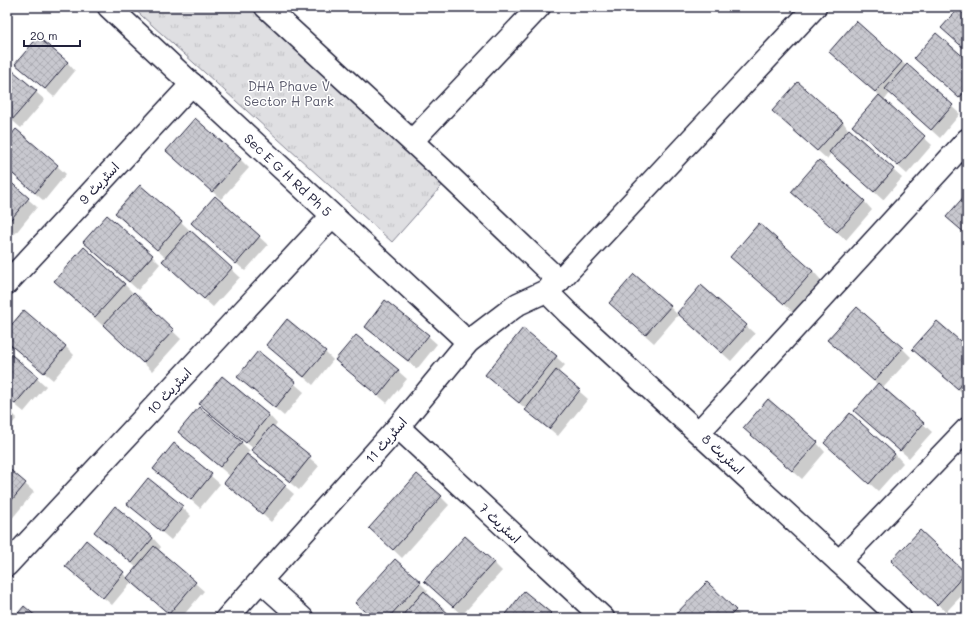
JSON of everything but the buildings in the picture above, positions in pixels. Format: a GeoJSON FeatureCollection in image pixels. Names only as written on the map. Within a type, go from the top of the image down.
{"type":"FeatureCollection","features":[{"type":"Feature","properties":{"kind":"street","name":"Sec E G H Rd Ph 5"},"geometry":{"type":"LineString","coordinates":[[109,7],[468,342]]}},
{"type":"Feature","properties":{"kind":"street","name":"اسٹریٹ 8"},"geometry":{"type":"LineString","coordinates":[[266,7],[412,141],[552,286],[568,313],[900,618]]}},
{"type":"Feature","properties":{"kind":"street"},"geometry":{"type":"LineString","coordinates":[[412,141],[538,7]]}},
{"type":"Feature","properties":{"kind":"street"},"geometry":{"type":"LineString","coordinates":[[552,286],[815,7]]}},
{"type":"Feature","properties":{"kind":"street","name":"اسٹریٹ 9"},"geometry":{"type":"LineString","coordinates":[[7,283],[192,84]]}},
{"type":"Feature","properties":{"kind":"street"},"geometry":{"type":"LineString","coordinates":[[699,432],[967,140]]}},
{"type":"Feature","properties":{"kind":"street","name":"اسٹریٹ 10"},"geometry":{"type":"LineString","coordinates":[[7,565],[332,216]]}},
{"type":"Feature","properties":{"kind":"street","name":"اسٹریٹ 11"},"geometry":{"type":"LineString","coordinates":[[227,618],[398,427],[468,342],[518,304],[552,286]]}},
{"type":"Feature","properties":{"kind":"street","name":"اسٹریٹ 7"},"geometry":{"type":"LineString","coordinates":[[398,427],[603,618]]}},
{"type":"Feature","properties":{"kind":"street"},"geometry":{"type":"LineString","coordinates":[[839,562],[967,429]]}},
{"type":"Feature","properties":{"kind":"street"},"geometry":{"type":"LineString","coordinates":[[261,581],[302,618]]}},
{"type":"Feature","properties":{"kind":"green space","name":"DHA Phave V Sector H Park"},"geometry":{"type":"Polygon","coordinates":[[[132,7],[254,7],[447,180],[392,242],[132,7]]]}}]}
